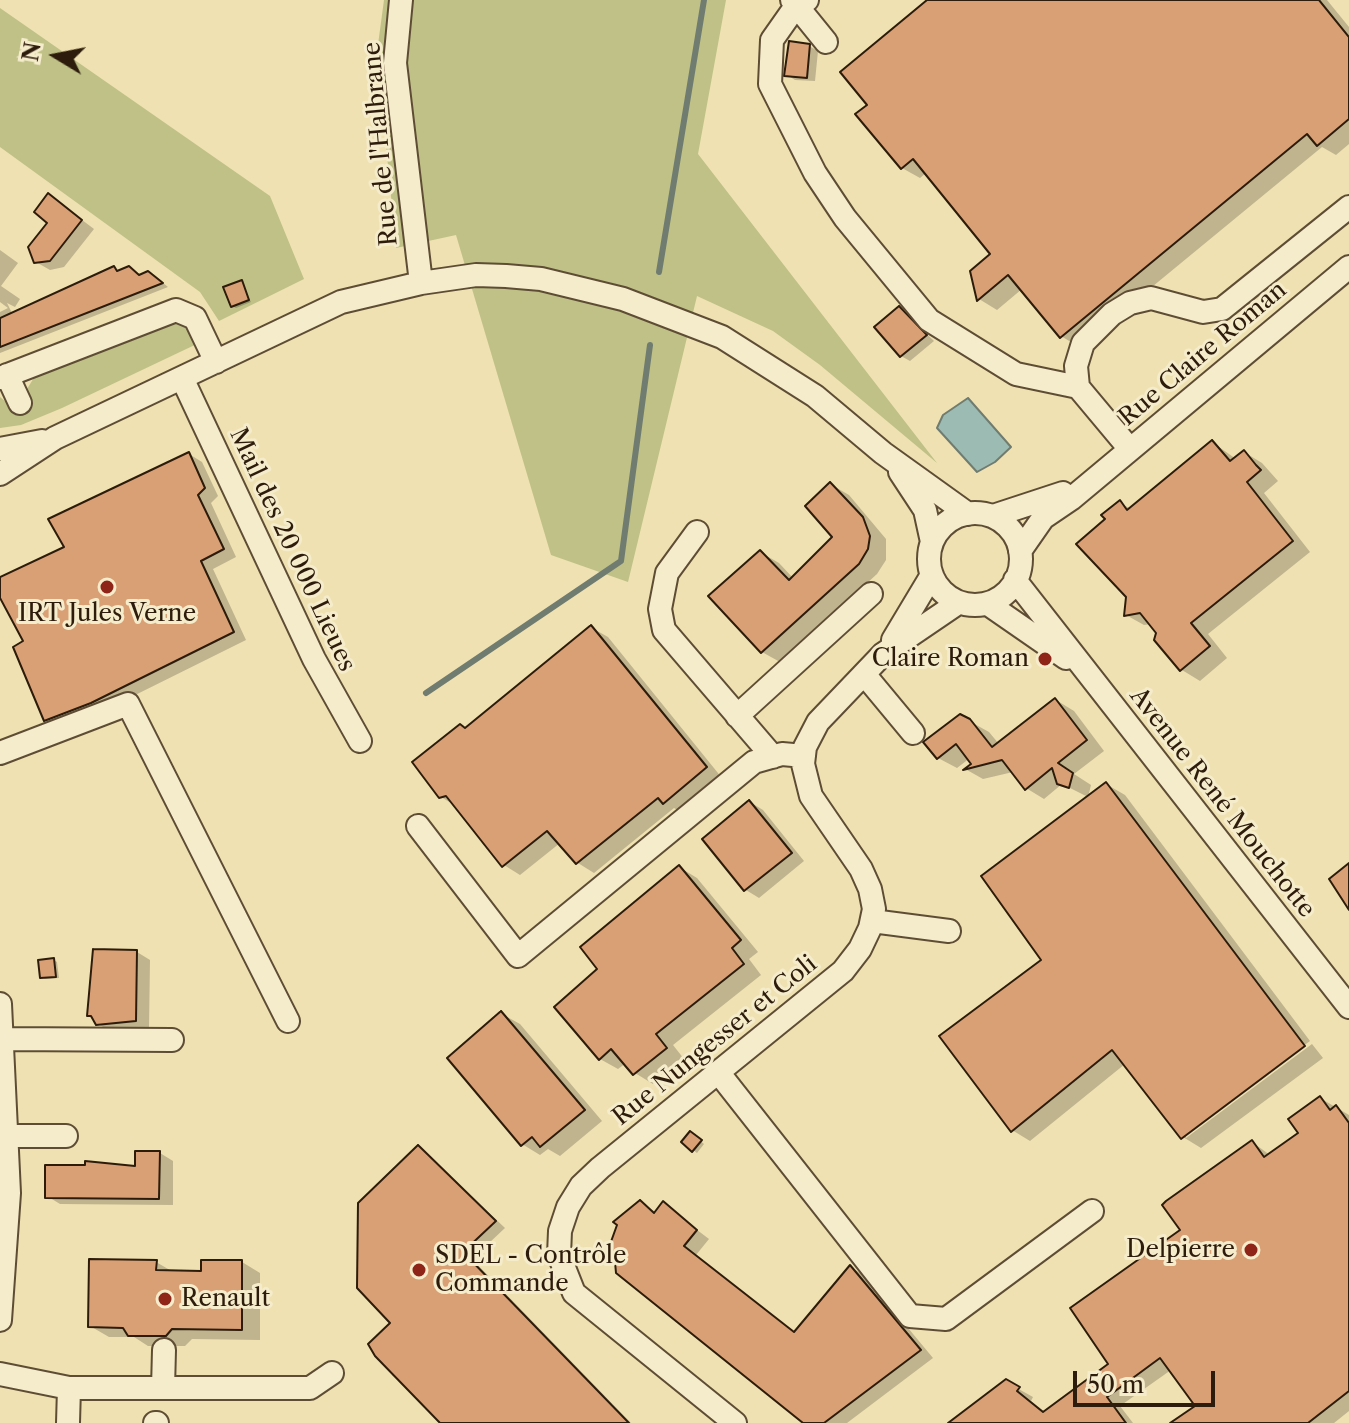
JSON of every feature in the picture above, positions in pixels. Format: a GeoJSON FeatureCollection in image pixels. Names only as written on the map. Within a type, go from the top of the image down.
{"type":"FeatureCollection","features":[{"type":"Feature","properties":{"kind":"street","name":"Rue de l'Halbrane"},"geometry":{"type":"LineString","coordinates":[[401,0],[395,63],[421,283]]}},
{"type":"Feature","properties":{"kind":"street"},"geometry":{"type":"LineString","coordinates":[[826,42],[799,2],[772,40],[770,84],[815,173],[845,218],[929,320],[1016,374],[1078,387]]}},
{"type":"Feature","properties":{"kind":"street"},"geometry":{"type":"LineString","coordinates":[[1129,448],[1078,387],[1076,366],[1083,343],[1112,314],[1130,303],[1151,298],[1203,312],[1222,309],[1349,207]]}},
{"type":"Feature","properties":{"kind":"street","name":"Rue Claire Roman"},"geometry":{"type":"LineString","coordinates":[[1020,551],[1043,518],[1349,267]]}},
{"type":"Feature","properties":{"kind":"street"},"geometry":{"type":"LineString","coordinates":[[0,474],[55,438],[341,302],[421,283],[476,275],[541,279],[662,311],[762,360],[815,396],[883,453],[968,514],[993,516],[1011,531],[1020,551],[1015,580],[1005,594],[988,604],[958,603],[883,654]]}},
{"type":"Feature","properties":{"kind":"street"},"geometry":{"type":"LineString","coordinates":[[20,403],[3,377],[176,310],[195,318],[216,362]]}},
{"type":"Feature","properties":{"kind":"street","name":"Mail des 20 000 Lieues"},"geometry":{"type":"LineString","coordinates":[[182,378],[314,659],[360,741]]}},
{"type":"Feature","properties":{"kind":"street"},"geometry":{"type":"LineString","coordinates":[[0,449],[55,438]]}},
{"type":"Feature","properties":{"kind":"street"},"geometry":{"type":"LineString","coordinates":[[883,453],[919,498],[932,542],[932,575],[937,585],[958,603]]}},
{"type":"Feature","properties":{"kind":"street","name":"Rue Claire Roman"},"geometry":{"type":"LineString","coordinates":[[993,516],[1090,482]]}},
{"type":"Feature","properties":{"kind":"street"},"geometry":{"type":"LineString","coordinates":[[932,542],[941,528],[968,514]]}},
{"type":"Feature","properties":{"kind":"street"},"geometry":{"type":"LineString","coordinates":[[697,532],[667,573],[660,609],[664,630],[773,757]]}},
{"type":"Feature","properties":{"kind":"street"},"geometry":{"type":"LineString","coordinates":[[932,575],[883,654],[818,722],[804,756],[811,796],[861,869],[870,889],[874,909],[872,921],[949,931]]}},
{"type":"Feature","properties":{"kind":"street","name":"Avenue René Mouchotte"},"geometry":{"type":"LineString","coordinates":[[1015,580],[1349,1007]]}},
{"type":"Feature","properties":{"kind":"street"},"geometry":{"type":"LineString","coordinates":[[737,716],[871,594]]}},
{"type":"Feature","properties":{"kind":"street","name":"Avenue René Mouchotte"},"geometry":{"type":"LineString","coordinates":[[988,604],[1083,670]]}},
{"type":"Feature","properties":{"kind":"street"},"geometry":{"type":"LineString","coordinates":[[864,674],[913,733]]}},
{"type":"Feature","properties":{"kind":"street"},"geometry":{"type":"LineString","coordinates":[[0,753],[128,704],[288,1021]]}},
{"type":"Feature","properties":{"kind":"street"},"geometry":{"type":"LineString","coordinates":[[418,826],[518,956],[754,762],[773,757],[804,756]]}},
{"type":"Feature","properties":{"kind":"street","name":"Rue Nungesser et Coli"},"geometry":{"type":"LineString","coordinates":[[735,1423],[574,1293],[559,1255],[564,1219],[581,1186],[843,971],[860,949],[872,921]]}},
{"type":"Feature","properties":{"kind":"street"},"geometry":{"type":"LineString","coordinates":[[0,1004],[8,1136],[8,1226],[0,1320]]}},
{"type":"Feature","properties":{"kind":"street"},"geometry":{"type":"LineString","coordinates":[[2,1039],[172,1040]]}},
{"type":"Feature","properties":{"kind":"street"},"geometry":{"type":"LineString","coordinates":[[718,1072],[910,1316],[946,1319],[1092,1211]]}},
{"type":"Feature","properties":{"kind":"street"},"geometry":{"type":"LineString","coordinates":[[8,1136],[66,1136]]}},
{"type":"Feature","properties":{"kind":"street"},"geometry":{"type":"LineString","coordinates":[[163,1388],[164,1350]]}},
{"type":"Feature","properties":{"kind":"street"},"geometry":{"type":"LineString","coordinates":[[0,1374],[69,1388],[310,1388],[332,1373]]}},
{"type":"Feature","properties":{"kind":"street"},"geometry":{"type":"LineString","coordinates":[[68,1423],[69,1388]]}},
{"type":"Feature","properties":{"kind":"green space"},"geometry":{"type":"Polygon","coordinates":[[[384,0],[726,0],[698,154],[937,463],[820,365],[773,331],[697,296],[628,582],[551,555],[456,235],[396,248],[377,52],[384,0]]]}},
{"type":"Feature","properties":{"kind":"green space"},"geometry":{"type":"Polygon","coordinates":[[[0,8],[270,196],[304,279],[219,321],[200,292],[0,147],[0,8]]]}},
{"type":"Feature","properties":{"kind":"green space"},"geometry":{"type":"Polygon","coordinates":[[[181,319],[201,342],[62,408],[21,425],[0,428],[0,397],[11,406],[15,415],[31,409],[27,389],[35,376],[181,319]]]}},
{"type":"Feature","properties":{"kind":"water"},"geometry":{"type":"Polygon","coordinates":[[[968,398],[1011,447],[995,462],[977,472],[937,428],[943,415],[968,398]]]}},
{"type":"Feature","properties":{"kind":"building"},"geometry":{"type":"Polygon","coordinates":[[[927,0],[1319,0],[1349,37],[1349,119],[1317,146],[1307,134],[1060,338],[1008,275],[977,301],[970,271],[990,254],[913,159],[901,169],[855,114],[867,105],[840,72],[927,0]]]}},
{"type":"Feature","properties":{"kind":"building"},"geometry":{"type":"Polygon","coordinates":[[[789,41],[810,44],[807,78],[784,76],[789,41]]]}},
{"type":"Feature","properties":{"kind":"building"},"geometry":{"type":"Polygon","coordinates":[[[48,193],[82,220],[50,261],[34,263],[28,247],[47,223],[34,212],[48,193]]]}},
{"type":"Feature","properties":{"kind":"building"},"geometry":{"type":"Polygon","coordinates":[[[114,266],[117,271],[129,266],[139,275],[148,271],[163,283],[0,347],[0,318],[114,266]]]}},
{"type":"Feature","properties":{"kind":"building"},"geometry":{"type":"Polygon","coordinates":[[[242,280],[249,300],[231,307],[223,287],[242,280]]]}},
{"type":"Feature","properties":{"kind":"building"},"geometry":{"type":"Polygon","coordinates":[[[899,306],[927,335],[900,357],[874,327],[899,306]]]}},
{"type":"Feature","properties":{"kind":"building"},"geometry":{"type":"Polygon","coordinates":[[[1212,440],[1230,461],[1244,450],[1261,470],[1247,482],[1293,541],[1191,623],[1210,646],[1180,671],[1154,640],[1156,633],[1140,613],[1124,616],[1126,597],[1076,544],[1105,519],[1101,515],[1120,500],[1127,510],[1212,440]]]}},
{"type":"Feature","properties":{"kind":"building","name":"IRT Jules Verne"},"geometry":{"type":"Polygon","coordinates":[[[189,452],[205,488],[198,495],[224,549],[201,561],[234,632],[91,703],[44,721],[13,647],[23,641],[0,598],[0,577],[64,547],[48,519],[189,452]]]}},
{"type":"Feature","properties":{"kind":"building"},"geometry":{"type":"Polygon","coordinates":[[[830,482],[863,517],[870,536],[868,549],[859,564],[761,653],[708,596],[760,550],[789,580],[832,537],[805,506],[830,482]]]}},
{"type":"Feature","properties":{"kind":"building"},"geometry":{"type":"Polygon","coordinates":[[[591,625],[707,767],[663,804],[658,798],[576,864],[547,831],[502,867],[446,796],[439,798],[412,762],[460,724],[465,728],[591,625]]]}},
{"type":"Feature","properties":{"kind":"building"},"geometry":{"type":"Polygon","coordinates":[[[1055,698],[1087,740],[1058,763],[1073,773],[1069,788],[1057,784],[1052,768],[1025,790],[1002,760],[963,770],[971,764],[956,744],[937,759],[923,742],[960,714],[970,719],[992,747],[1055,698]]]}},
{"type":"Feature","properties":{"kind":"building"},"geometry":{"type":"Polygon","coordinates":[[[1106,782],[1305,1046],[1181,1139],[1112,1050],[1011,1132],[939,1036],[1041,960],[981,876],[1106,782]]]}},
{"type":"Feature","properties":{"kind":"building"},"geometry":{"type":"Polygon","coordinates":[[[749,800],[792,853],[744,891],[702,839],[749,800]]]}},
{"type":"Feature","properties":{"kind":"building"},"geometry":{"type":"Polygon","coordinates":[[[1349,863],[1349,910],[1329,879],[1349,863]]]}},
{"type":"Feature","properties":{"kind":"building"},"geometry":{"type":"Polygon","coordinates":[[[679,865],[741,940],[732,948],[744,964],[656,1034],[667,1048],[633,1075],[611,1049],[599,1060],[554,1007],[597,969],[580,947],[679,865]]]}},
{"type":"Feature","properties":{"kind":"building"},"geometry":{"type":"Polygon","coordinates":[[[93,949],[137,950],[136,1021],[96,1025],[91,1016],[87,1016],[93,949]]]}},
{"type":"Feature","properties":{"kind":"building"},"geometry":{"type":"Polygon","coordinates":[[[54,958],[56,977],[40,978],[38,960],[54,958]]]}},
{"type":"Feature","properties":{"kind":"building"},"geometry":{"type":"Polygon","coordinates":[[[501,1011],[585,1110],[540,1147],[532,1137],[521,1146],[447,1058],[501,1011]]]}},
{"type":"Feature","properties":{"kind":"building","name":"Delpierre"},"geometry":{"type":"Polygon","coordinates":[[[1320,1096],[1330,1110],[1336,1105],[1349,1123],[1349,1391],[1308,1423],[1170,1423],[1195,1406],[1160,1358],[1107,1397],[1126,1423],[948,1423],[1006,1379],[1020,1387],[1017,1391],[1043,1412],[1108,1364],[1070,1308],[1180,1230],[1162,1205],[1166,1201],[1252,1140],[1264,1157],[1298,1133],[1288,1119],[1320,1096]]]}},
{"type":"Feature","properties":{"kind":"building"},"geometry":{"type":"Polygon","coordinates":[[[690,1131],[702,1140],[692,1152],[681,1142],[690,1131]]]}},
{"type":"Feature","properties":{"kind":"building","name":"SDEL - Contrôle Commande"},"geometry":{"type":"Polygon","coordinates":[[[418,1145],[496,1221],[463,1252],[629,1423],[440,1423],[375,1356],[368,1344],[390,1323],[357,1288],[358,1203],[418,1145]]]}},
{"type":"Feature","properties":{"kind":"building"},"geometry":{"type":"Polygon","coordinates":[[[135,1151],[160,1151],[159,1199],[45,1198],[45,1165],[85,1165],[85,1161],[135,1166],[135,1151]]]}},
{"type":"Feature","properties":{"kind":"building"},"geometry":{"type":"Polygon","coordinates":[[[640,1200],[654,1213],[663,1201],[697,1230],[684,1246],[794,1332],[850,1265],[921,1350],[824,1423],[803,1423],[616,1273],[614,1251],[608,1250],[617,1225],[613,1222],[640,1200]]]}},
{"type":"Feature","properties":{"kind":"building","name":"Renault"},"geometry":{"type":"Polygon","coordinates":[[[89,1259],[157,1260],[156,1270],[201,1271],[201,1260],[242,1260],[242,1330],[172,1329],[166,1336],[128,1336],[123,1328],[88,1327],[89,1259]]]}},
{"type":"Feature","properties":{"kind":"waterway"},"geometry":{"type":"LineString","coordinates":[[659,272],[704,0]]}},
{"type":"Feature","properties":{"kind":"waterway"},"geometry":{"type":"LineString","coordinates":[[426,693],[621,561],[650,345]]}},
{"type":"Feature","properties":{"kind":"place","name":"IRT Jules Verne"},"geometry":{"type":"Point","coordinates":[107,587]}},
{"type":"Feature","properties":{"kind":"place","name":"Claire Roman"},"geometry":{"type":"Point","coordinates":[1045,659]}},
{"type":"Feature","properties":{"kind":"place","name":"Delpierre"},"geometry":{"type":"Point","coordinates":[1251,1250]}},
{"type":"Feature","properties":{"kind":"place","name":"SDEL - Contrôle Commande"},"geometry":{"type":"Point","coordinates":[419,1270]}},
{"type":"Feature","properties":{"kind":"place","name":"Renault"},"geometry":{"type":"Point","coordinates":[165,1299]}}]}
